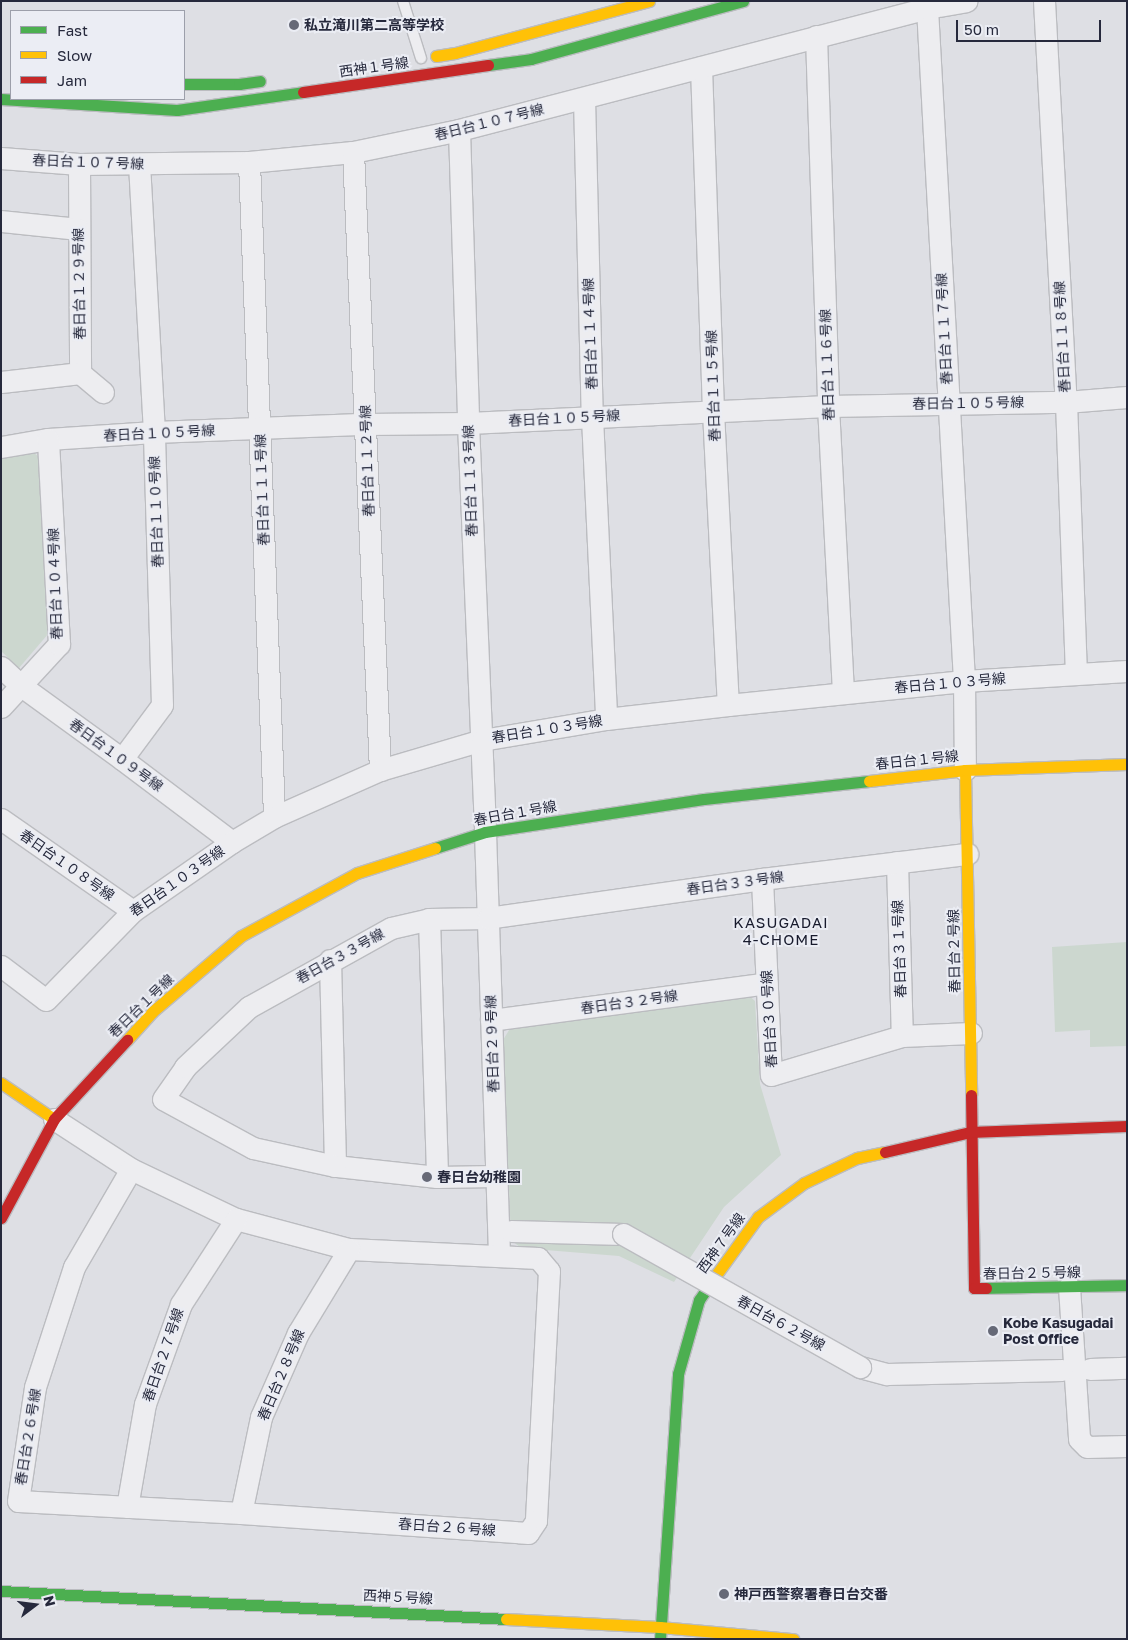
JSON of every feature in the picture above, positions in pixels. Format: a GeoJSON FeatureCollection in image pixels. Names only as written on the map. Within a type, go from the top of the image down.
{"type":"FeatureCollection","features":[{"type":"Feature","properties":{"kind":"street","name":"西神１号線"},"geometry":{"type":"LineString","coordinates":[[416,59],[455,53],[649,1]]}},
{"type":"Feature","properties":{"kind":"street","name":"西神１号線"},"geometry":{"type":"LineString","coordinates":[[17,100],[177,110],[531,60],[743,1]]}},
{"type":"Feature","properties":{"kind":"street","name":"春日台１０７号線"},"geometry":{"type":"LineString","coordinates":[[1,158],[79,164],[139,164],[249,162],[353,152],[459,130],[816,36],[927,8],[966,1]]}},
{"type":"Feature","properties":{"kind":"street","name":"春日台１１８号線"},"geometry":{"type":"LineString","coordinates":[[1044,1],[1066,402],[1076,672]]}},
{"type":"Feature","properties":{"kind":"street","name":"春日台１１７号線"},"geometry":{"type":"LineString","coordinates":[[927,8],[964,681],[965,770]]}},
{"type":"Feature","properties":{"kind":"street","name":"春日台１１６号線"},"geometry":{"type":"LineString","coordinates":[[816,36],[828,406],[843,693]]}},
{"type":"Feature","properties":{"kind":"street","name":"春日台１１５号線"},"geometry":{"type":"LineString","coordinates":[[701,67],[713,411],[728,705]]}},
{"type":"Feature","properties":{"kind":"street"},"geometry":{"type":"LineString","coordinates":[[185,84],[239,84],[268,80]]}},
{"type":"Feature","properties":{"kind":"street","name":"春日台１１４号線"},"geometry":{"type":"LineString","coordinates":[[584,98],[592,417],[606,719]]}},
{"type":"Feature","properties":{"kind":"street","name":"春日台１１３号線"},"geometry":{"type":"LineString","coordinates":[[459,130],[468,423],[485,832]]}},
{"type":"Feature","properties":{"kind":"street","name":"春日台１１２号線"},"geometry":{"type":"LineString","coordinates":[[353,152],[380,770]]}},
{"type":"Feature","properties":{"kind":"street","name":"春日台１１１号線"},"geometry":{"type":"LineString","coordinates":[[249,162],[274,818]]}},
{"type":"Feature","properties":{"kind":"street","name":"春日台１２９号線"},"geometry":{"type":"LineString","coordinates":[[79,164],[80,373]]}},
{"type":"Feature","properties":{"kind":"street","name":"春日台１１０号線"},"geometry":{"type":"LineString","coordinates":[[122,759],[162,705],[154,432],[139,164]]}},
{"type":"Feature","properties":{"kind":"street"},"geometry":{"type":"LineString","coordinates":[[1,221],[78,229]]}},
{"type":"Feature","properties":{"kind":"street"},"geometry":{"type":"LineString","coordinates":[[1,382],[80,373],[103,392]]}},
{"type":"Feature","properties":{"kind":"street","name":"春日台１０５号線"},"geometry":{"type":"LineString","coordinates":[[1,447],[48,439],[154,432],[366,424],[468,423],[828,406],[1066,402],[1127,397]]}},
{"type":"Feature","properties":{"kind":"street","name":"春日台１０４号線"},"geometry":{"type":"LineString","coordinates":[[1,707],[59,644],[48,439]]}},
{"type":"Feature","properties":{"kind":"street","name":"春日台１０９号線"},"geometry":{"type":"LineString","coordinates":[[1,668],[20,685],[232,842]]}},
{"type":"Feature","properties":{"kind":"street","name":"春日台１０３号線"},"geometry":{"type":"LineString","coordinates":[[1,966],[46,1000],[133,911],[232,842],[274,818],[380,770],[482,740],[606,719],[728,705],[964,681],[1127,670]]}},
{"type":"Feature","properties":{"kind":"street","name":"春日台１号線"},"geometry":{"type":"LineString","coordinates":[[1,1218],[54,1119],[152,1012],[241,936],[357,873],[485,832],[704,799],[965,770],[1127,764]]}},
{"type":"Feature","properties":{"kind":"street","name":"春日台２号線"},"geometry":{"type":"LineString","coordinates":[[965,770],[971,1033],[970,1132]]}},
{"type":"Feature","properties":{"kind":"street","name":"春日台１０８号線"},"geometry":{"type":"LineString","coordinates":[[1,819],[133,911]]}},
{"type":"Feature","properties":{"kind":"street","name":"春日台２９号線"},"geometry":{"type":"LineString","coordinates":[[485,832],[499,1256]]}},
{"type":"Feature","properties":{"kind":"street","name":"春日台３３号線"},"geometry":{"type":"LineString","coordinates":[[495,1176],[437,1177],[335,1166],[253,1148],[163,1099],[185,1067],[249,1007],[330,960],[391,928],[429,919],[488,918],[762,878],[967,854]]}},
{"type":"Feature","properties":{"kind":"street","name":"春日台３１号線"},"geometry":{"type":"LineString","coordinates":[[897,862],[902,1036]]}},
{"type":"Feature","properties":{"kind":"street","name":"春日台３０号線"},"geometry":{"type":"LineString","coordinates":[[762,878],[772,1075],[902,1036],[971,1033]]}},
{"type":"Feature","properties":{"kind":"street"},"geometry":{"type":"LineString","coordinates":[[429,919],[437,1177]]}},
{"type":"Feature","properties":{"kind":"street"},"geometry":{"type":"LineString","coordinates":[[330,960],[335,1166]]}},
{"type":"Feature","properties":{"kind":"street","name":"春日台３２号線"},"geometry":{"type":"LineString","coordinates":[[491,1020],[767,983]]}},
{"type":"Feature","properties":{"kind":"street"},"geometry":{"type":"LineString","coordinates":[[1,1084],[54,1119]]}},
{"type":"Feature","properties":{"kind":"street","name":"春日台２６号線"},"geometry":{"type":"LineString","coordinates":[[54,1119],[131,1169],[236,1219],[349,1249],[538,1258],[549,1270],[536,1521],[528,1533],[241,1513],[18,1501],[35,1387],[74,1267],[131,1169]]}},
{"type":"Feature","properties":{"kind":"street","name":"西神７号線"},"geometry":{"type":"LineString","coordinates":[[660,1639],[678,1374],[699,1300],[758,1217],[804,1183],[857,1158],[970,1132],[1127,1126]]}},
{"type":"Feature","properties":{"kind":"street","name":"春日台２５号線"},"geometry":{"type":"LineString","coordinates":[[970,1132],[974,1288],[1127,1285]]}},
{"type":"Feature","properties":{"kind":"street","name":"春日台２７号線"},"geometry":{"type":"LineString","coordinates":[[127,1507],[145,1404],[181,1304],[236,1219]]}},
{"type":"Feature","properties":{"kind":"street","name":"春日台６２号線"},"geometry":{"type":"LineString","coordinates":[[511,1231],[623,1234],[860,1367],[887,1374],[1062,1370]]}},
{"type":"Feature","properties":{"kind":"street","name":"春日台２８号線"},"geometry":{"type":"LineString","coordinates":[[241,1513],[260,1417],[298,1333],[349,1249]]}},
{"type":"Feature","properties":{"kind":"street"},"geometry":{"type":"LineString","coordinates":[[1069,1287],[1078,1439],[1087,1448],[1127,1446]]}},
{"type":"Feature","properties":{"kind":"street"},"geometry":{"type":"LineString","coordinates":[[1090,1369],[1127,1368]]}},
{"type":"Feature","properties":{"kind":"street","name":"西神５号線"},"geometry":{"type":"LineString","coordinates":[[1,1591],[660,1627],[793,1639]]}},
{"type":"Feature","properties":{"kind":"lane"},"geometry":{"type":"LineString","coordinates":[[403,1],[416,59]]}},
{"type":"Feature","properties":{"kind":"shaded area"},"geometry":{"type":"Polygon","coordinates":[[[28,448],[39,457],[49,633],[19,668],[1,651],[1,455],[28,448]]]}},
{"type":"Feature","properties":{"kind":"shaded area"},"geometry":{"type":"Polygon","coordinates":[[[1127,942],[1127,1046],[1090,1047],[1090,1030],[1055,1032],[1052,947],[1127,942]]]}},
{"type":"Feature","properties":{"kind":"shaded area"},"geometry":{"type":"Polygon","coordinates":[[[747,994],[755,1001],[760,1084],[781,1155],[724,1207],[674,1282],[619,1256],[521,1248],[511,1240],[503,1040],[514,1022],[747,994]]]}},
{"type":"Feature","properties":{"kind":"traffic: fast"},"geometry":{"type":"LineString","coordinates":[[488,65],[531,59],[743,1]]}},
{"type":"Feature","properties":{"kind":"traffic: fast"},"geometry":{"type":"LineString","coordinates":[[185,84],[239,84],[260,81]]}},
{"type":"Feature","properties":{"kind":"traffic: fast"},"geometry":{"type":"LineString","coordinates":[[17,100],[177,110],[303,92]]}},
{"type":"Feature","properties":{"kind":"traffic: fast"},"geometry":{"type":"LineString","coordinates":[[1,99],[10,100]]}},
{"type":"Feature","properties":{"kind":"traffic: fast"},"geometry":{"type":"LineString","coordinates":[[435,848],[485,832],[704,799],[869,781]]}},
{"type":"Feature","properties":{"kind":"traffic: fast"},"geometry":{"type":"LineString","coordinates":[[660,1639],[678,1374],[699,1300],[716,1275]]}},
{"type":"Feature","properties":{"kind":"traffic: fast"},"geometry":{"type":"LineString","coordinates":[[986,1288],[1127,1285]]}},
{"type":"Feature","properties":{"kind":"traffic: fast"},"geometry":{"type":"LineString","coordinates":[[1,1591],[506,1619]]}},
{"type":"Feature","properties":{"kind":"traffic: slow"},"geometry":{"type":"LineString","coordinates":[[436,56],[455,53],[649,1]]}},
{"type":"Feature","properties":{"kind":"traffic: slow"},"geometry":{"type":"LineString","coordinates":[[869,781],[965,770],[1127,764]]}},
{"type":"Feature","properties":{"kind":"traffic: slow"},"geometry":{"type":"LineString","coordinates":[[965,770],[971,1095]]}},
{"type":"Feature","properties":{"kind":"traffic: slow"},"geometry":{"type":"LineString","coordinates":[[127,1040],[152,1012],[241,936],[357,873],[435,848]]}},
{"type":"Feature","properties":{"kind":"traffic: slow"},"geometry":{"type":"LineString","coordinates":[[1,1083],[54,1119]]}},
{"type":"Feature","properties":{"kind":"traffic: slow"},"geometry":{"type":"LineString","coordinates":[[716,1275],[758,1217],[804,1183],[857,1158],[885,1152]]}},
{"type":"Feature","properties":{"kind":"traffic: slow"},"geometry":{"type":"LineString","coordinates":[[506,1619],[660,1627],[793,1639]]}},
{"type":"Feature","properties":{"kind":"traffic: jam"},"geometry":{"type":"LineString","coordinates":[[303,92],[488,65]]}},
{"type":"Feature","properties":{"kind":"traffic: jam"},"geometry":{"type":"LineString","coordinates":[[1,1218],[54,1119],[127,1040]]}},
{"type":"Feature","properties":{"kind":"traffic: jam"},"geometry":{"type":"LineString","coordinates":[[971,1095],[974,1288],[986,1288]]}},
{"type":"Feature","properties":{"kind":"traffic: jam"},"geometry":{"type":"LineString","coordinates":[[885,1152],[970,1132],[1127,1126]]}},
{"type":"Feature","properties":{"kind":"place","name":"私立滝川第二高等学校"},"geometry":{"type":"Point","coordinates":[294,25]}},
{"type":"Feature","properties":{"kind":"place","name":"春日台幼稚園"},"geometry":{"type":"Point","coordinates":[427,1177]}},
{"type":"Feature","properties":{"kind":"place","name":"Kobe Kasugadai Post Office"},"geometry":{"type":"Point","coordinates":[993,1331]}},
{"type":"Feature","properties":{"kind":"place","name":"神戸西警察署春日台交番"},"geometry":{"type":"Point","coordinates":[724,1594]}},
{"type":"Feature","properties":{"kind":"district","name":"KASUGADAI 4-CHOME"},"geometry":{"type":"Point","coordinates":[781,930]}}]}
